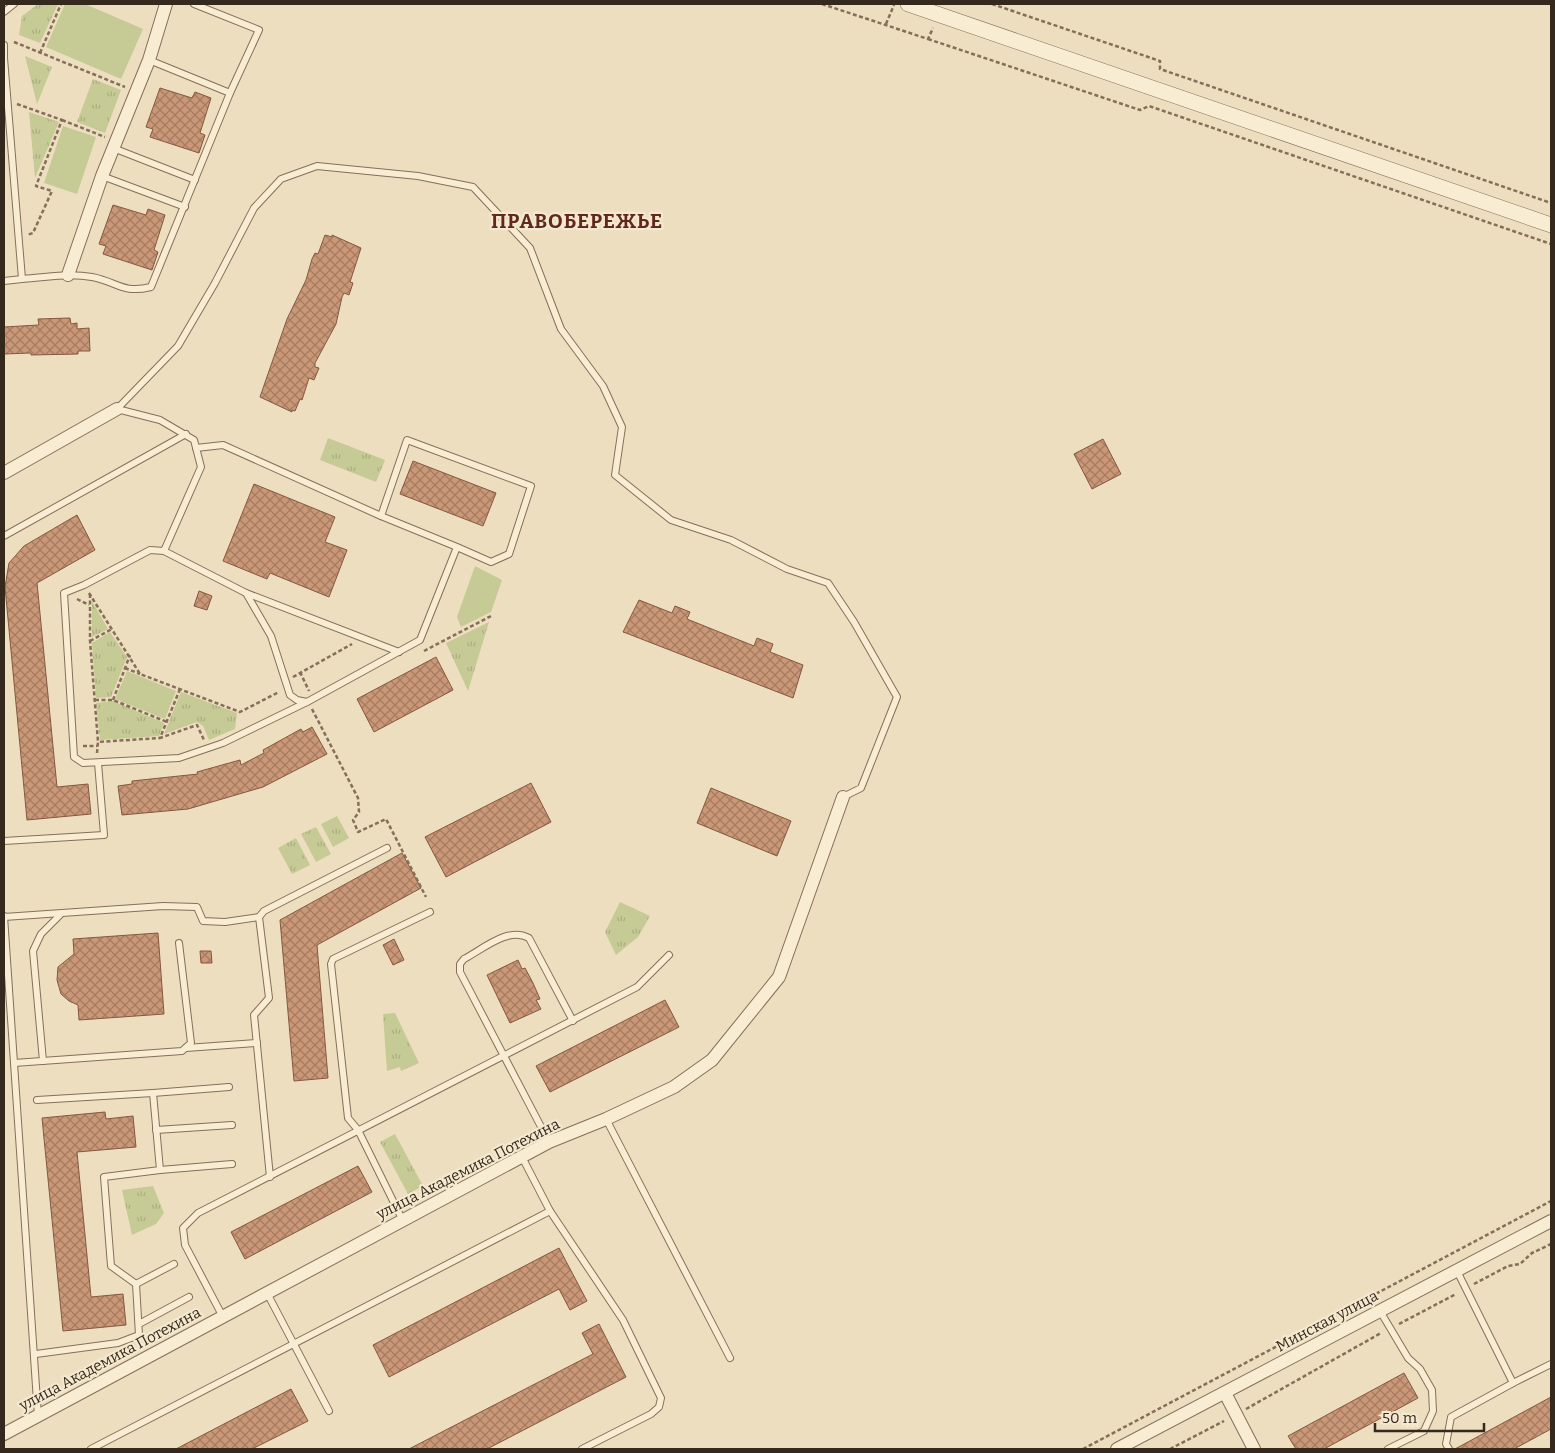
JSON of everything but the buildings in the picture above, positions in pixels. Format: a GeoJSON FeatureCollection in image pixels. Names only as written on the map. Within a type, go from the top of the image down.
{"type":"FeatureCollection","features":[{"type":"Feature","properties":{"kind":"street"},"geometry":{"type":"LineString","coordinates":[[68,275],[114,144],[149,60],[166,4]]}},
{"type":"Feature","properties":{"kind":"street"},"geometry":{"type":"LineString","coordinates":[[914,5],[1551,224]]}},
{"type":"Feature","properties":{"kind":"street"},"geometry":{"type":"LineString","coordinates":[[4,473],[117,409]]}},
{"type":"Feature","properties":{"kind":"street","name":"улица Академика Потехина"},"geometry":{"type":"LineString","coordinates":[[4,1434],[549,1142],[606,1119],[674,1087],[712,1060],[779,977],[843,797]]}},
{"type":"Feature","properties":{"kind":"street","name":"Минская улица"},"geometry":{"type":"LineString","coordinates":[[1117,1449],[1225,1394],[1551,1221]]}},
{"type":"Feature","properties":{"kind":"street"},"geometry":{"type":"LineString","coordinates":[[1225,1394],[1254,1449]]}},
{"type":"Feature","properties":{"kind":"lane"},"geometry":{"type":"LineString","coordinates":[[4,12],[14,4]]}},
{"type":"Feature","properties":{"kind":"lane"},"geometry":{"type":"LineString","coordinates":[[4,281],[68,275],[92,277],[134,291],[151,287],[230,93],[259,30],[194,4]]}},
{"type":"Feature","properties":{"kind":"lane"},"geometry":{"type":"LineString","coordinates":[[4,45],[22,279]]}},
{"type":"Feature","properties":{"kind":"lane"},"geometry":{"type":"LineString","coordinates":[[149,60],[230,93]]}},
{"type":"Feature","properties":{"kind":"lane"},"geometry":{"type":"LineString","coordinates":[[114,144],[195,180]]}},
{"type":"Feature","properties":{"kind":"lane"},"geometry":{"type":"LineString","coordinates":[[164,551],[201,467],[194,440],[160,420],[117,409],[178,346],[215,283],[254,208],[281,178],[317,166],[418,176],[473,187],[530,248],[561,329],[603,386],[622,427],[615,475],[672,520],[731,540],[787,569],[828,583],[854,622],[896,696],[861,788],[843,797]]}},
{"type":"Feature","properties":{"kind":"lane"},"geometry":{"type":"LineString","coordinates":[[102,176],[185,207]]}},
{"type":"Feature","properties":{"kind":"lane"},"geometry":{"type":"LineString","coordinates":[[4,536],[186,434]]}},
{"type":"Feature","properties":{"kind":"lane"},"geometry":{"type":"LineString","coordinates":[[196,448],[223,445],[381,516],[491,562],[509,554],[531,486],[408,440],[381,516]]}},
{"type":"Feature","properties":{"kind":"lane"},"geometry":{"type":"LineString","coordinates":[[399,652],[246,593],[164,551],[150,550],[84,585],[64,593],[74,757],[84,763],[180,758],[223,743],[310,700],[399,652],[420,640],[457,547]]}},
{"type":"Feature","properties":{"kind":"lane"},"geometry":{"type":"LineString","coordinates":[[246,593],[271,636],[290,694],[297,700],[310,700]]}},
{"type":"Feature","properties":{"kind":"lane"},"geometry":{"type":"LineString","coordinates":[[4,841],[104,835],[98,763]]}},
{"type":"Feature","properties":{"kind":"lane"},"geometry":{"type":"LineString","coordinates":[[38,1416],[36,1354],[4,917],[60,915],[163,906],[197,907],[203,921],[225,922],[259,917],[264,911],[387,848]]}},
{"type":"Feature","properties":{"kind":"lane"},"geometry":{"type":"LineString","coordinates":[[402,1221],[358,1130],[348,1118],[331,964],[333,959],[430,912]]}},
{"type":"Feature","properties":{"kind":"lane"},"geometry":{"type":"LineString","coordinates":[[43,1061],[33,951],[41,934],[60,915]]}},
{"type":"Feature","properties":{"kind":"lane"},"geometry":{"type":"LineString","coordinates":[[259,917],[269,998],[254,1015],[270,1177]]}},
{"type":"Feature","properties":{"kind":"lane"},"geometry":{"type":"LineString","coordinates":[[549,1142],[460,972],[460,964],[464,959],[512,933],[521,934],[529,938],[572,1021]]}},
{"type":"Feature","properties":{"kind":"lane"},"geometry":{"type":"LineString","coordinates":[[14,1063],[182,1051],[191,1042],[179,943]]}},
{"type":"Feature","properties":{"kind":"lane"},"geometry":{"type":"LineString","coordinates":[[223,1317],[185,1245],[184,1228],[198,1214],[469,1072],[504,1056],[637,987],[669,955]]}},
{"type":"Feature","properties":{"kind":"lane"},"geometry":{"type":"LineString","coordinates":[[186,1048],[257,1043]]}},
{"type":"Feature","properties":{"kind":"lane"},"geometry":{"type":"LineString","coordinates":[[37,1100],[229,1087]]}},
{"type":"Feature","properties":{"kind":"lane"},"geometry":{"type":"LineString","coordinates":[[153,1093],[160,1170]]}},
{"type":"Feature","properties":{"kind":"lane"},"geometry":{"type":"LineString","coordinates":[[606,1119],[730,1358]]}},
{"type":"Feature","properties":{"kind":"lane"},"geometry":{"type":"LineString","coordinates":[[156,1130],[232,1125]]}},
{"type":"Feature","properties":{"kind":"lane"},"geometry":{"type":"LineString","coordinates":[[522,1157],[550,1211],[623,1320],[662,1398],[659,1407],[651,1414],[582,1449]]}},
{"type":"Feature","properties":{"kind":"lane"},"geometry":{"type":"LineString","coordinates":[[136,1284],[111,1266],[104,1177],[232,1164]]}},
{"type":"Feature","properties":{"kind":"lane"},"geometry":{"type":"LineString","coordinates":[[91,1449],[550,1211]]}},
{"type":"Feature","properties":{"kind":"lane"},"geometry":{"type":"LineString","coordinates":[[136,1284],[174,1264]]}},
{"type":"Feature","properties":{"kind":"lane"},"geometry":{"type":"LineString","coordinates":[[1457,1271],[1514,1383]]}},
{"type":"Feature","properties":{"kind":"lane"},"geometry":{"type":"LineString","coordinates":[[36,1354],[118,1342],[139,1335],[136,1284]]}},
{"type":"Feature","properties":{"kind":"lane"},"geometry":{"type":"LineString","coordinates":[[267,1293],[329,1411]]}},
{"type":"Feature","properties":{"kind":"lane"},"geometry":{"type":"LineString","coordinates":[[138,1324],[189,1297]]}},
{"type":"Feature","properties":{"kind":"lane"},"geometry":{"type":"LineString","coordinates":[[1380,1311],[1408,1358],[1420,1369],[1432,1390],[1433,1411],[1424,1431],[1388,1449]]}},
{"type":"Feature","properties":{"kind":"lane"},"geometry":{"type":"LineString","coordinates":[[1448,1449],[1446,1444],[1451,1417],[1551,1364]]}},
{"type":"Feature","properties":{"kind":"path"},"geometry":{"type":"LineString","coordinates":[[40,53],[61,4]]}},
{"type":"Feature","properties":{"kind":"path"},"geometry":{"type":"LineString","coordinates":[[822,4],[1140,110],[1149,106],[1551,244]]}},
{"type":"Feature","properties":{"kind":"path"},"geometry":{"type":"LineString","coordinates":[[886,24],[894,4]]}},
{"type":"Feature","properties":{"kind":"path"},"geometry":{"type":"LineString","coordinates":[[992,4],[1160,61],[1160,69],[1551,203]]}},
{"type":"Feature","properties":{"kind":"path"},"geometry":{"type":"LineString","coordinates":[[928,39],[939,15]]}},
{"type":"Feature","properties":{"kind":"path"},"geometry":{"type":"LineString","coordinates":[[11,41],[136,92]]}},
{"type":"Feature","properties":{"kind":"path"},"geometry":{"type":"LineString","coordinates":[[8,101],[62,120],[114,144]]}},
{"type":"Feature","properties":{"kind":"path"},"geometry":{"type":"LineString","coordinates":[[18,238],[33,233],[48,204],[52,191],[36,186],[62,120]]}},
{"type":"Feature","properties":{"kind":"path"},"geometry":{"type":"LineString","coordinates":[[84,585],[130,655],[140,674]]}},
{"type":"Feature","properties":{"kind":"path"},"geometry":{"type":"LineString","coordinates":[[90,594],[90,641],[98,763]]}},
{"type":"Feature","properties":{"kind":"path"},"geometry":{"type":"LineString","coordinates":[[90,641],[112,629]]}},
{"type":"Feature","properties":{"kind":"path"},"geometry":{"type":"LineString","coordinates":[[125,668],[240,712],[287,686],[300,672],[363,638]]}},
{"type":"Feature","properties":{"kind":"path"},"geometry":{"type":"LineString","coordinates":[[113,700],[130,655]]}},
{"type":"Feature","properties":{"kind":"path"},"geometry":{"type":"LineString","coordinates":[[300,672],[310,700],[358,798],[359,812],[353,820],[358,832],[386,819],[426,897]]}},
{"type":"Feature","properties":{"kind":"path"},"geometry":{"type":"LineString","coordinates":[[160,738],[180,689]]}},
{"type":"Feature","properties":{"kind":"path"},"geometry":{"type":"LineString","coordinates":[[95,700],[113,700],[167,722]]}},
{"type":"Feature","properties":{"kind":"path"},"geometry":{"type":"LineString","coordinates":[[98,742],[160,738],[196,725],[208,748]]}},
{"type":"Feature","properties":{"kind":"path"},"geometry":{"type":"LineString","coordinates":[[1083,1449],[1551,1201]]}},
{"type":"Feature","properties":{"kind":"path"},"geometry":{"type":"LineString","coordinates":[[1170,1449],[1508,1266],[1520,1264],[1532,1253],[1551,1244]]}},
{"type":"Feature","properties":{"kind":"green space"},"geometry":{"type":"Polygon","coordinates":[[[38,4],[58,4],[40,43],[19,35],[22,16],[38,4]]]}},
{"type":"Feature","properties":{"kind":"green space"},"geometry":{"type":"Polygon","coordinates":[[[65,4],[85,4],[143,29],[121,79],[46,47],[65,4]]]}},
{"type":"Feature","properties":{"kind":"green space"},"geometry":{"type":"Polygon","coordinates":[[[25,56],[52,67],[37,104],[25,56]]]}},
{"type":"Feature","properties":{"kind":"green space"},"geometry":{"type":"Polygon","coordinates":[[[93,79],[121,90],[105,133],[77,122],[93,79]]]}},
{"type":"Feature","properties":{"kind":"green space"},"geometry":{"type":"Polygon","coordinates":[[[29,112],[59,122],[35,178],[29,112]]]}},
{"type":"Feature","properties":{"kind":"green space"},"geometry":{"type":"Polygon","coordinates":[[[63,126],[96,137],[77,194],[44,183],[63,126]]]}},
{"type":"Feature","properties":{"kind":"green space"},"geometry":{"type":"Polygon","coordinates":[[[328,438],[385,460],[376,482],[320,460],[328,438]]]}},
{"type":"Feature","properties":{"kind":"green space"},"geometry":{"type":"Polygon","coordinates":[[[475,566],[502,580],[491,612],[461,627],[457,617],[475,566]]]}},
{"type":"Feature","properties":{"kind":"green space"},"geometry":{"type":"Polygon","coordinates":[[[92,601],[108,629],[92,637],[92,601]]]}},
{"type":"Feature","properties":{"kind":"green space"},"geometry":{"type":"Polygon","coordinates":[[[489,622],[468,691],[446,643],[489,622]]]}},
{"type":"Feature","properties":{"kind":"green space"},"geometry":{"type":"Polygon","coordinates":[[[110,632],[127,657],[111,697],[96,698],[92,643],[110,632]]]}},
{"type":"Feature","properties":{"kind":"green space"},"geometry":{"type":"Polygon","coordinates":[[[127,671],[176,691],[165,719],[115,699],[127,671]]]}},
{"type":"Feature","properties":{"kind":"green space"},"geometry":{"type":"Polygon","coordinates":[[[181,692],[237,713],[235,729],[209,740],[203,726],[197,722],[164,734],[181,692]]]}},
{"type":"Feature","properties":{"kind":"green space"},"geometry":{"type":"Polygon","coordinates":[[[113,701],[164,723],[159,736],[100,740],[96,703],[113,701]]]}},
{"type":"Feature","properties":{"kind":"green space"},"geometry":{"type":"Polygon","coordinates":[[[337,816],[349,838],[333,847],[321,824],[337,816]]]}},
{"type":"Feature","properties":{"kind":"green space"},"geometry":{"type":"Polygon","coordinates":[[[316,827],[331,854],[316,862],[301,834],[316,827]]]}},
{"type":"Feature","properties":{"kind":"green space"},"geometry":{"type":"Polygon","coordinates":[[[296,838],[310,865],[292,874],[278,848],[296,838]]]}},
{"type":"Feature","properties":{"kind":"green space"},"geometry":{"type":"Polygon","coordinates":[[[620,902],[650,916],[638,937],[616,955],[605,932],[620,902]]]}},
{"type":"Feature","properties":{"kind":"green space"},"geometry":{"type":"Polygon","coordinates":[[[395,1013],[419,1063],[401,1071],[400,1067],[387,1071],[383,1014],[395,1013]]]}},
{"type":"Feature","properties":{"kind":"green space"},"geometry":{"type":"Polygon","coordinates":[[[395,1134],[423,1186],[408,1194],[380,1142],[395,1134]]]}},
{"type":"Feature","properties":{"kind":"green space"},"geometry":{"type":"Polygon","coordinates":[[[153,1186],[164,1213],[156,1224],[132,1235],[122,1190],[153,1186]]]}},
{"type":"Feature","properties":{"kind":"district","name":"ПРАВОБЕРЕЖЬЕ"},"geometry":{"type":"Point","coordinates":[577,221]}}]}
